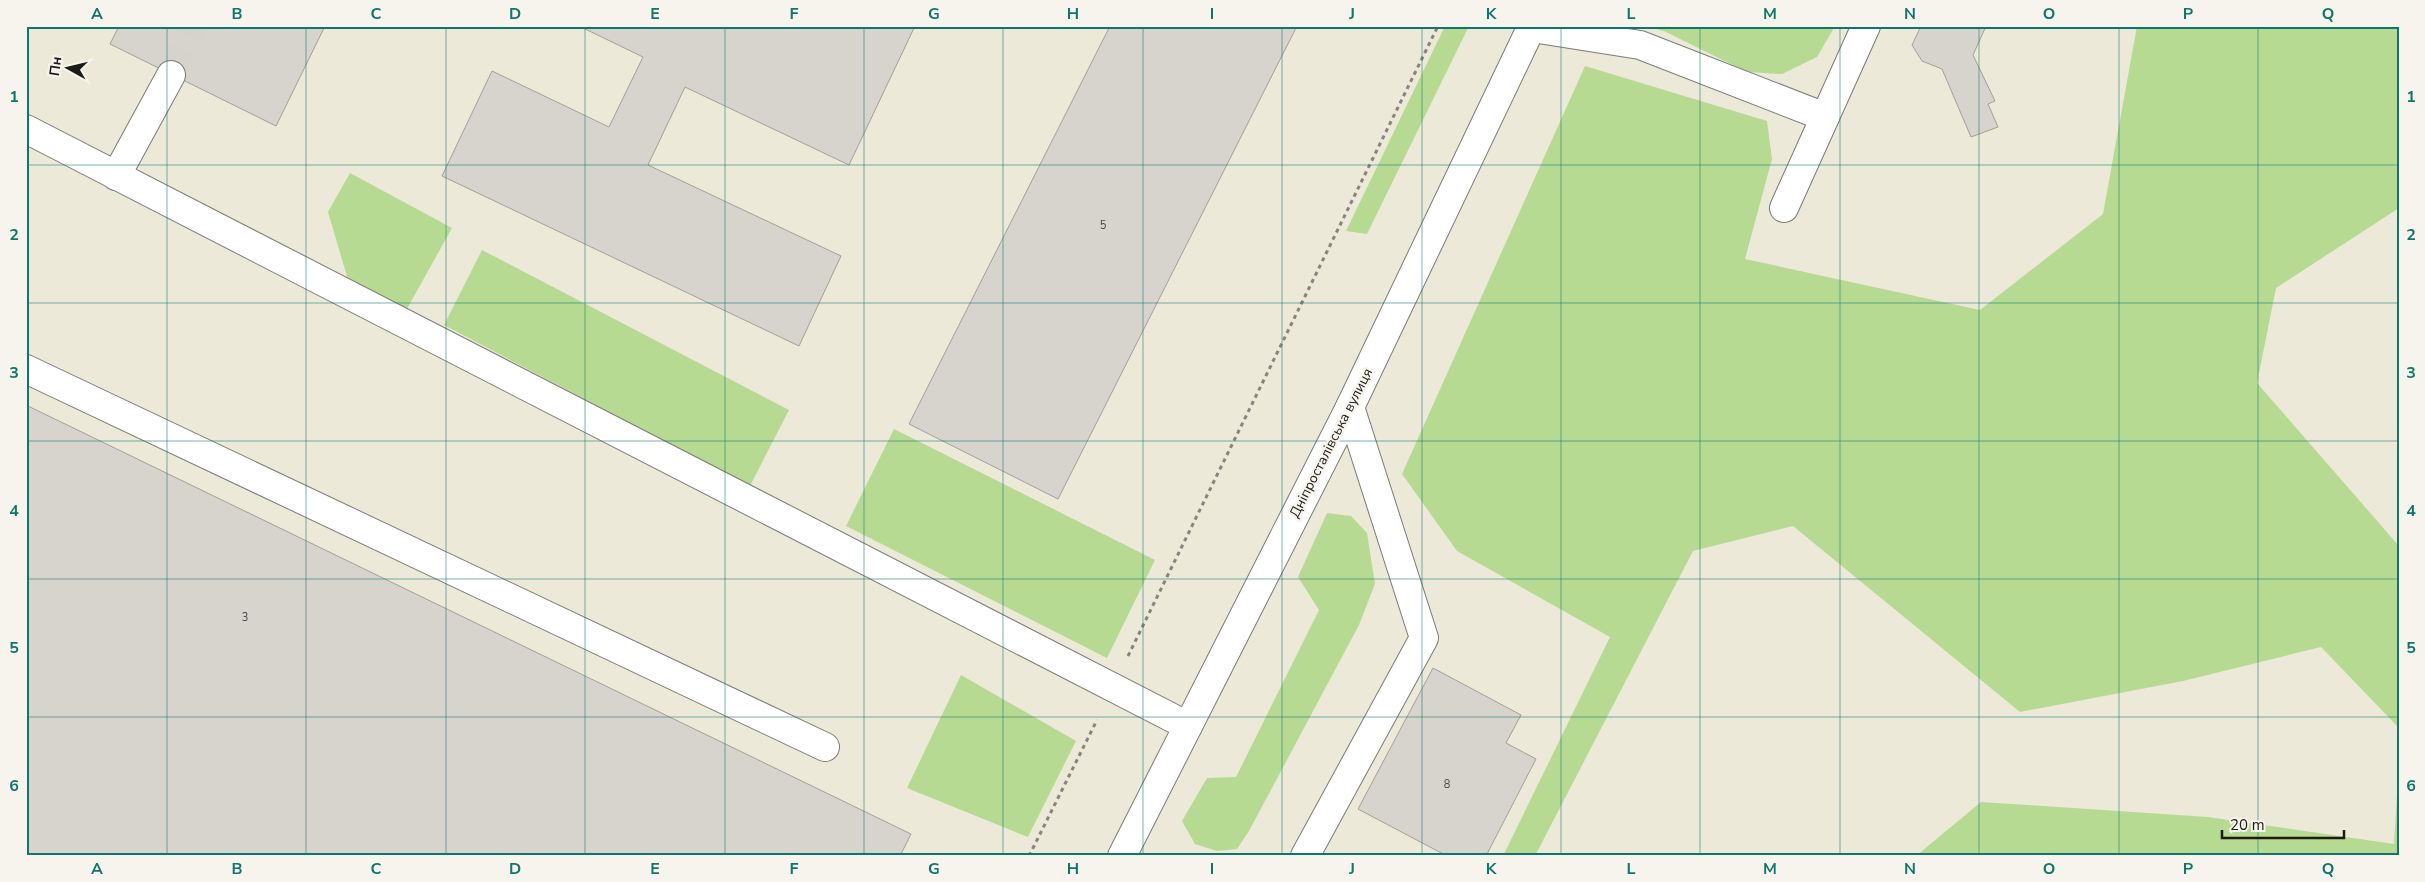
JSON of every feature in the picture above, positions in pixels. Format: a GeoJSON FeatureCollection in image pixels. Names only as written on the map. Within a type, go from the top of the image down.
{"type":"FeatureCollection","features":[{"type":"Feature","properties":{"kind":"street"},"geometry":{"type":"LineString","coordinates":[[1784,208],[1866,26]]}},
{"type":"Feature","properties":{"kind":"street"},"geometry":{"type":"LineString","coordinates":[[1532,27],[1640,45],[1825,117]]}},
{"type":"Feature","properties":{"kind":"street","name":"Дніпросталівська вулиця"},"geometry":{"type":"LineString","coordinates":[[1122,856],[1350,407],[1532,27]]}},
{"type":"Feature","properties":{"kind":"street"},"geometry":{"type":"LineString","coordinates":[[116,176],[171,75]]}},
{"type":"Feature","properties":{"kind":"street"},"geometry":{"type":"LineString","coordinates":[[26,129],[1112,689],[1188,726]]}},
{"type":"Feature","properties":{"kind":"street"},"geometry":{"type":"LineString","coordinates":[[26,369],[825,747]]}},
{"type":"Feature","properties":{"kind":"street"},"geometry":{"type":"LineString","coordinates":[[1305,856],[1424,638],[1350,407]]}},
{"type":"Feature","properties":{"kind":"path"},"geometry":{"type":"LineString","coordinates":[[1030,856],[1438,26]]}},
{"type":"Feature","properties":{"kind":"shaded area"},"geometry":{"type":"Polygon","coordinates":[[[26,26],[2399,26],[2399,856],[26,856],[26,26]]]}},
{"type":"Feature","properties":{"kind":"green space"},"geometry":{"type":"Polygon","coordinates":[[[1445,26],[1469,26],[1367,234],[1346,231],[1445,26]]]}},
{"type":"Feature","properties":{"kind":"green space"},"geometry":{"type":"Polygon","coordinates":[[[1643,26],[1835,26],[1817,57],[1782,74],[1747,72],[1664,31],[1643,26]]]}},
{"type":"Feature","properties":{"kind":"green space"},"geometry":{"type":"Polygon","coordinates":[[[2137,26],[2399,26],[2399,208],[2276,288],[2257,383],[2399,546],[2399,728],[2321,647],[2183,681],[2020,712],[1793,526],[1693,551],[1535,856],[1503,856],[1610,637],[1457,551],[1402,474],[1585,66],[1767,121],[1772,159],[1745,259],[1980,310],[2103,214],[2137,26]]]}},
{"type":"Feature","properties":{"kind":"green space"},"geometry":{"type":"Polygon","coordinates":[[[350,173],[452,228],[403,316],[349,283],[328,212],[350,173]]]}},
{"type":"Feature","properties":{"kind":"green space"},"geometry":{"type":"Polygon","coordinates":[[[482,250],[789,410],[750,486],[444,325],[482,250]]]}},
{"type":"Feature","properties":{"kind":"green space"},"geometry":{"type":"Polygon","coordinates":[[[894,429],[1155,560],[1107,658],[846,526],[894,429]]]}},
{"type":"Feature","properties":{"kind":"green space"},"geometry":{"type":"Polygon","coordinates":[[[1327,513],[1351,516],[1367,533],[1375,584],[1359,625],[1249,831],[1237,849],[1217,851],[1195,844],[1182,821],[1207,778],[1236,777],[1319,610],[1298,577],[1327,513]]]}},
{"type":"Feature","properties":{"kind":"green space"},"geometry":{"type":"Polygon","coordinates":[[[961,675],[1076,741],[1028,837],[907,788],[961,675]]]}},
{"type":"Feature","properties":{"kind":"green space"},"geometry":{"type":"Polygon","coordinates":[[[2399,763],[2399,856],[1916,856],[1981,802],[2208,817],[2394,844],[2399,763]]]}},
{"type":"Feature","properties":{"kind":"building"},"geometry":{"type":"Polygon","coordinates":[[[119,26],[325,26],[276,126],[110,44],[119,26]]]}},
{"type":"Feature","properties":{"kind":"building"},"geometry":{"type":"Polygon","coordinates":[[[579,26],[915,26],[849,165],[685,87],[648,165],[841,256],[799,346],[442,176],[492,71],[609,127],[643,57],[579,26]]]}},
{"type":"Feature","properties":{"kind":"building"},"geometry":{"type":"Polygon","coordinates":[[[1110,26],[1297,26],[1058,499],[909,424],[1110,26]]]}},
{"type":"Feature","properties":{"kind":"building"},"geometry":{"type":"Polygon","coordinates":[[[1921,26],[1986,26],[1973,55],[1995,101],[1988,104],[1998,127],[1971,137],[1942,69],[1922,61],[1912,45],[1921,26]]]}},
{"type":"Feature","properties":{"kind":"building"},"geometry":{"type":"Polygon","coordinates":[[[28,406],[911,834],[900,856],[26,856],[28,406]]]}},
{"type":"Feature","properties":{"kind":"building"},"geometry":{"type":"Polygon","coordinates":[[[1433,668],[1521,715],[1506,743],[1536,759],[1486,856],[1447,856],[1358,809],[1433,668]]]}},
{"type":"Feature","properties":{"kind":"tunnel"},"geometry":{"type":"LineString","coordinates":[[171,75],[193,26]]}}]}
